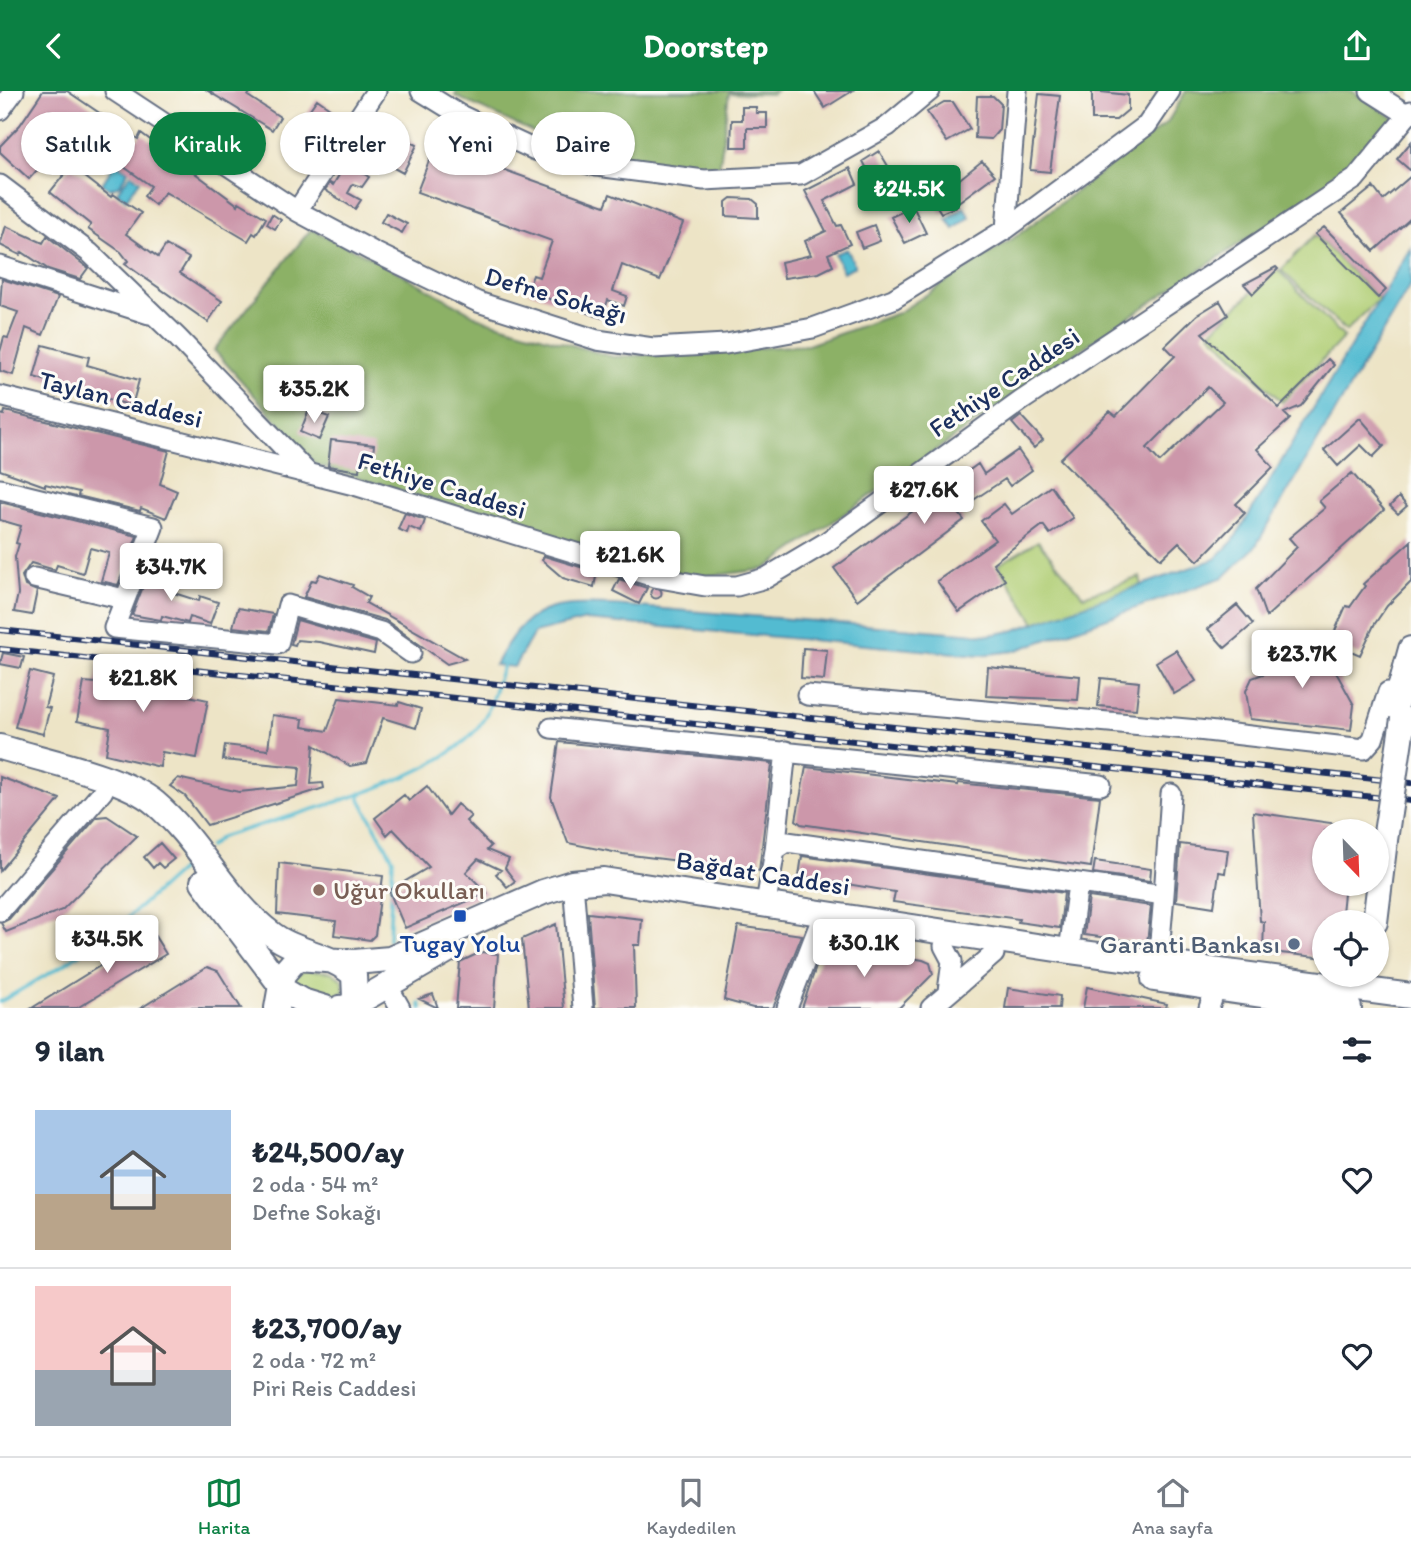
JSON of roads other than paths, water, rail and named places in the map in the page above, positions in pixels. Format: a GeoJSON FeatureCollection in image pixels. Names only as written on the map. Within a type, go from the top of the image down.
{"type":"FeatureCollection","features":[{"type":"Feature","properties":{"kind":"main road"},"geometry":{"type":"LineString","coordinates":[[1383,819],[1411,647]]}},
{"type":"Feature","properties":{"kind":"main road"},"geometry":{"type":"LineString","coordinates":[[1398,719],[1411,685]]}},
{"type":"Feature","properties":{"kind":"main road"},"geometry":{"type":"LineString","coordinates":[[0,747],[138,792],[166,813],[186,850]]}},
{"type":"Feature","properties":{"kind":"main road"},"geometry":{"type":"LineString","coordinates":[[0,760],[103,792],[148,817],[186,850]]}},
{"type":"Feature","properties":{"kind":"main road","name":"Bağdat Caddesi"},"geometry":{"type":"LineString","coordinates":[[186,850],[221,891],[273,935],[291,946],[326,958],[354,975],[355,996],[341,1008]]}},
{"type":"Feature","properties":{"kind":"main road","name":"Bağdat Caddesi"},"geometry":{"type":"LineString","coordinates":[[279,997],[285,969],[292,961],[302,957],[354,962],[390,959],[504,908],[581,881],[615,880],[1069,951],[1411,996]]}},
{"type":"Feature","properties":{"kind":"main road","name":"Bağdat Caddesi"},"geometry":{"type":"LineString","coordinates":[[221,891],[279,997]]}},
{"type":"Feature","properties":{"kind":"main road","name":"Bağdat Caddesi"},"geometry":{"type":"LineString","coordinates":[[279,997],[292,997],[341,1008],[533,908],[574,894],[619,893],[820,923],[994,954],[1212,998],[1358,988]]}},
{"type":"Feature","properties":{"kind":"main road"},"geometry":{"type":"LineString","coordinates":[[253,952],[270,1008]]}},
{"type":"Feature","properties":{"kind":"street"},"geometry":{"type":"LineString","coordinates":[[0,110],[14,91]]}},
{"type":"Feature","properties":{"kind":"street","name":"Defne Sokağı"},"geometry":{"type":"LineString","coordinates":[[115,91],[297,211],[478,302],[597,340],[653,348],[726,344],[813,328],[893,299],[1006,229],[1147,125],[1163,96]]}},
{"type":"Feature","properties":{"kind":"street"},"geometry":{"type":"LineString","coordinates":[[297,211],[376,91]]}},
{"type":"Feature","properties":{"kind":"street"},"geometry":{"type":"LineString","coordinates":[[421,91],[460,115],[535,150],[597,166],[704,180],[801,176],[888,126],[930,91]]}},
{"type":"Feature","properties":{"kind":"street"},"geometry":{"type":"LineString","coordinates":[[1006,229],[1017,91]]}},
{"type":"Feature","properties":{"kind":"street"},"geometry":{"type":"LineString","coordinates":[[1370,91],[1409,113]]}},
{"type":"Feature","properties":{"kind":"street","name":"Fethiye Caddesi"},"geometry":{"type":"LineString","coordinates":[[310,475],[354,485],[654,576],[705,586],[737,586],[766,578],[825,543],[1020,401],[1355,179],[1409,113]]}},
{"type":"Feature","properties":{"kind":"street"},"geometry":{"type":"LineString","coordinates":[[0,185],[90,253],[310,475]]}},
{"type":"Feature","properties":{"kind":"street"},"geometry":{"type":"LineString","coordinates":[[0,266],[154,316]]}},
{"type":"Feature","properties":{"kind":"street","name":"Taylan Caddesi"},"geometry":{"type":"LineString","coordinates":[[0,396],[310,475]]}},
{"type":"Feature","properties":{"kind":"street"},"geometry":{"type":"LineString","coordinates":[[0,489],[153,527],[114,628],[278,644],[288,605],[381,632],[411,653]]}},
{"type":"Feature","properties":{"kind":"street"},"geometry":{"type":"LineString","coordinates":[[34,578],[124,599]]}},
{"type":"Feature","properties":{"kind":"street"},"geometry":{"type":"LineString","coordinates":[[807,695],[1198,730],[1364,749],[1373,739],[1396,664],[1411,647]]}},
{"type":"Feature","properties":{"kind":"street"},"geometry":{"type":"LineString","coordinates":[[551,728],[1101,785]]}},
{"type":"Feature","properties":{"kind":"street"},"geometry":{"type":"LineString","coordinates":[[766,903],[786,751]]}},
{"type":"Feature","properties":{"kind":"street"},"geometry":{"type":"LineString","coordinates":[[0,911],[8,889],[103,792]]}},
{"type":"Feature","properties":{"kind":"street"},"geometry":{"type":"LineString","coordinates":[[1158,963],[1171,794]]}},
{"type":"Feature","properties":{"kind":"street"},"geometry":{"type":"LineString","coordinates":[[775,850],[787,842],[803,843],[1078,884],[1164,894]]}},
{"type":"Feature","properties":{"kind":"street"},"geometry":{"type":"LineString","coordinates":[[1069,951],[1078,884]]}},
{"type":"Feature","properties":{"kind":"street"},"geometry":{"type":"LineString","coordinates":[[574,894],[583,1008]]}},
{"type":"Feature","properties":{"kind":"street"},"geometry":{"type":"LineString","coordinates":[[787,1008],[820,923]]}},
{"type":"Feature","properties":{"kind":"street"},"geometry":{"type":"LineString","coordinates":[[944,946],[952,961],[948,991]]}},
{"type":"Feature","properties":{"kind":"street"},"geometry":{"type":"LineString","coordinates":[[931,1008],[994,954]]}},
{"type":"Feature","properties":{"kind":"street"},"geometry":{"type":"LineString","coordinates":[[387,985],[400,1008]]}},
{"type":"Feature","properties":{"kind":"water"},"geometry":{"type":"Polygon","coordinates":[[[108,175],[126,175],[120,185],[110,189],[102,184],[108,175]]]}},
{"type":"Feature","properties":{"kind":"water"},"geometry":{"type":"Polygon","coordinates":[[[130,175],[140,181],[126,199],[117,192],[130,175]]]}},
{"type":"Feature","properties":{"kind":"water"},"geometry":{"type":"Polygon","coordinates":[[[964,207],[970,217],[954,229],[947,219],[964,207]]]}},
{"type":"Feature","properties":{"kind":"water"},"geometry":{"type":"Polygon","coordinates":[[[1411,247],[1411,284],[1255,547],[1224,577],[1014,651],[981,655],[586,620],[534,633],[514,667],[495,665],[518,630],[530,619],[556,607],[613,605],[989,635],[1012,631],[1215,559],[1233,541],[1411,247]]]}},
{"type":"Feature","properties":{"kind":"water"},"geometry":{"type":"Polygon","coordinates":[[[847,249],[855,266],[843,272],[835,254],[847,249]]]}},
{"type":"Feature","properties":{"kind":"waterway"},"geometry":{"type":"LineString","coordinates":[[209,847],[221,837],[360,794],[431,764],[459,746],[479,726],[488,711],[505,662]]}},
{"type":"Feature","properties":{"kind":"waterway"},"geometry":{"type":"LineString","coordinates":[[360,793],[360,799],[393,859],[389,940]]}},
{"type":"Feature","properties":{"kind":"waterway"},"geometry":{"type":"LineString","coordinates":[[0,1002],[65,964],[124,921],[194,858]]}},
{"type":"Feature","properties":{"kind":"waterway"},"geometry":{"type":"LineString","coordinates":[[420,1004],[421,1008]]}},
{"type":"Feature","properties":{"kind":"railway"},"geometry":{"type":"LineString","coordinates":[[0,630],[1411,783]]}},
{"type":"Feature","properties":{"kind":"railway"},"geometry":{"type":"LineString","coordinates":[[0,649],[1411,801]]}},
{"type":"Feature","properties":{"kind":"place","name":"Uğur Okulları"},"geometry":{"type":"Point","coordinates":[319,890]}},
{"type":"Feature","properties":{"kind":"place","name":"Tugay Yolu"},"geometry":{"type":"Point","coordinates":[460,916]}},
{"type":"Feature","properties":{"kind":"place","name":"Garanti Bankası"},"geometry":{"type":"Point","coordinates":[1294,944]}}]}
